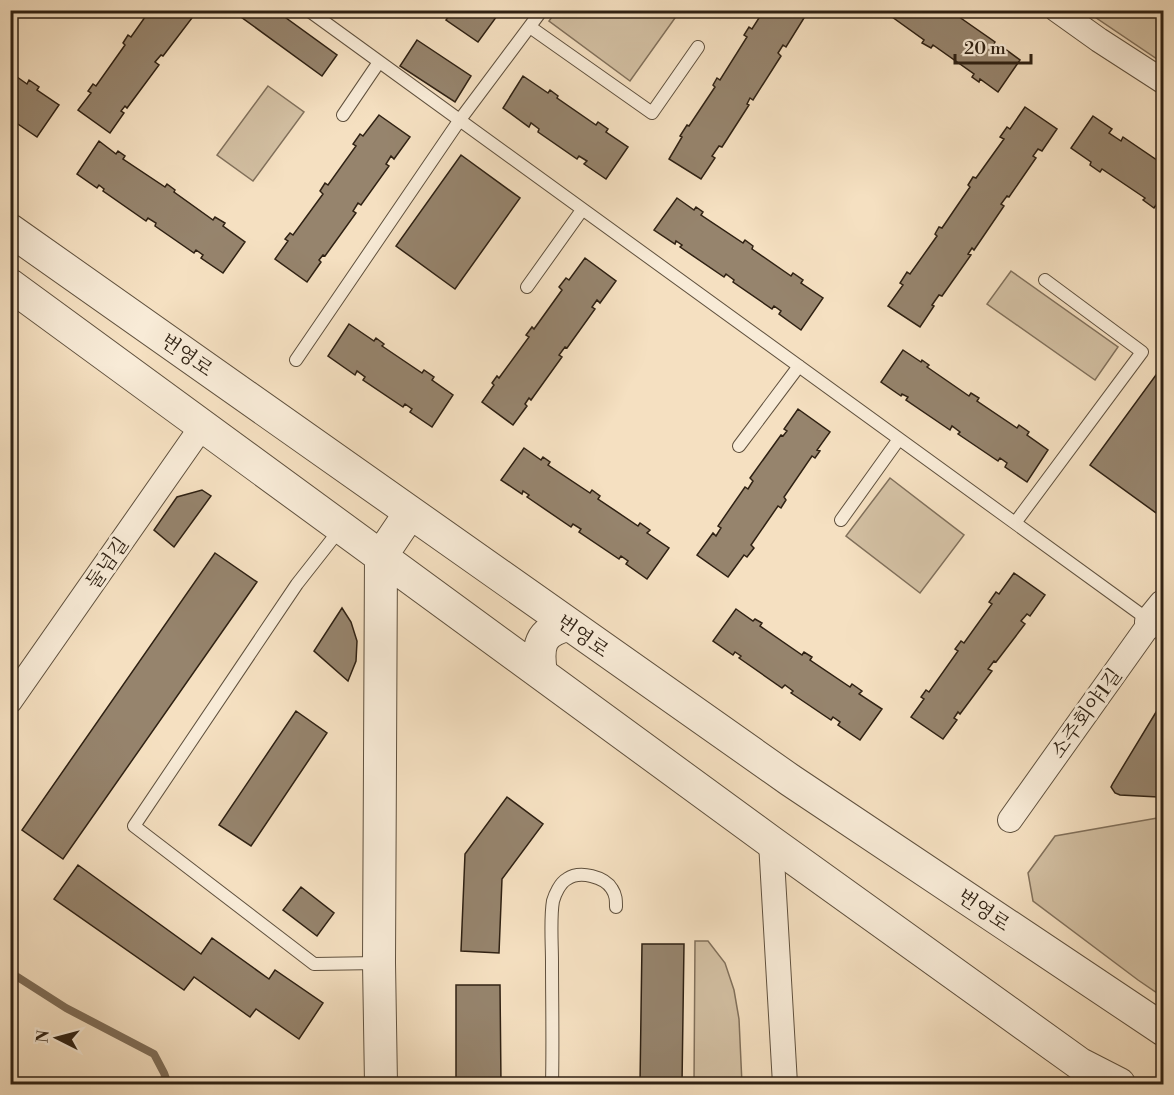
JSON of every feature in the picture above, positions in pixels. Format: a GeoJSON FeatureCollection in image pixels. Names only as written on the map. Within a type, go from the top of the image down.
{"type":"FeatureCollection","features":[{"type":"Feature","properties":{"kind":"street"},"geometry":{"type":"LineString","coordinates":[[1057,10],[1164,82]]}},
{"type":"Feature","properties":{"kind":"street","name":"번영로"},"geometry":{"type":"LineString","coordinates":[[10,230],[790,780],[1164,1030]]}},
{"type":"Feature","properties":{"kind":"street"},"geometry":{"type":"LineString","coordinates":[[10,285],[771,842],[1080,1064],[1119,1084]]}},
{"type":"Feature","properties":{"kind":"street"},"geometry":{"type":"LineString","coordinates":[[247,457],[257,457],[271,445],[276,432],[274,417]]}},
{"type":"Feature","properties":{"kind":"street","name":"둘넘길"},"geometry":{"type":"LineString","coordinates":[[10,701],[203,425]]}},
{"type":"Feature","properties":{"kind":"street"},"geometry":{"type":"LineString","coordinates":[[381,1084],[379,963],[381,556],[411,513]]}},
{"type":"Feature","properties":{"kind":"street","name":"소주회야1길"},"geometry":{"type":"LineString","coordinates":[[1010,820],[1157,614]]}},
{"type":"Feature","properties":{"kind":"street"},"geometry":{"type":"LineString","coordinates":[[541,673],[538,657],[543,638],[552,630],[568,625]]}},
{"type":"Feature","properties":{"kind":"street"},"geometry":{"type":"LineString","coordinates":[[771,842],[785,1084]]}},
{"type":"Feature","properties":{"kind":"lane"},"geometry":{"type":"LineString","coordinates":[[308,10],[1015,523],[1157,614]]}},
{"type":"Feature","properties":{"kind":"lane"},"geometry":{"type":"LineString","coordinates":[[296,360],[459,121],[542,10]]}},
{"type":"Feature","properties":{"kind":"lane"},"geometry":{"type":"LineString","coordinates":[[530,27],[652,113],[698,47]]}},
{"type":"Feature","properties":{"kind":"lane"},"geometry":{"type":"LineString","coordinates":[[343,115],[379,62]]}},
{"type":"Feature","properties":{"kind":"lane"},"geometry":{"type":"LineString","coordinates":[[527,287],[582,210]]}},
{"type":"Feature","properties":{"kind":"lane"},"geometry":{"type":"LineString","coordinates":[[1015,523],[1142,352],[1045,280]]}},
{"type":"Feature","properties":{"kind":"lane"},"geometry":{"type":"LineString","coordinates":[[739,446],[799,366]]}},
{"type":"Feature","properties":{"kind":"lane"},"geometry":{"type":"LineString","coordinates":[[841,520],[899,439]]}},
{"type":"Feature","properties":{"kind":"lane"},"geometry":{"type":"LineString","coordinates":[[341,527],[297,584],[134,826],[314,964],[379,963]]}},
{"type":"Feature","properties":{"kind":"lane"},"geometry":{"type":"LineString","coordinates":[[552,1084],[554,899],[566,879],[575,875],[587,876],[602,879],[611,887],[616,896],[616,907]]}},
{"type":"Feature","properties":{"kind":"shaded area"},"geometry":{"type":"Polygon","coordinates":[[[557,10],[680,11],[630,81],[549,21],[557,10]]]}},
{"type":"Feature","properties":{"kind":"shaded area"},"geometry":{"type":"Polygon","coordinates":[[[1086,11],[1163,11],[1163,63],[1086,11]]]}},
{"type":"Feature","properties":{"kind":"shaded area"},"geometry":{"type":"Polygon","coordinates":[[[268,86],[304,112],[253,181],[217,155],[268,86]]]}},
{"type":"Feature","properties":{"kind":"shaded area"},"geometry":{"type":"Polygon","coordinates":[[[1011,271],[1118,347],[1095,380],[987,304],[1011,271]]]}},
{"type":"Feature","properties":{"kind":"shaded area"},"geometry":{"type":"Polygon","coordinates":[[[890,478],[964,535],[920,593],[846,536],[890,478]]]}},
{"type":"Feature","properties":{"kind":"shaded area"},"geometry":{"type":"Polygon","coordinates":[[[1164,817],[1163,997],[1033,901],[1028,873],[1055,836],[1164,817]]]}},
{"type":"Feature","properties":{"kind":"shaded area"},"geometry":{"type":"Polygon","coordinates":[[[695,941],[708,941],[725,963],[734,990],[739,1019],[742,1084],[694,1084],[695,941]]]}},
{"type":"Feature","properties":{"kind":"building"},"geometry":{"type":"Polygon","coordinates":[[[150,10],[192,10],[188,15],[192,18],[163,56],[161,55],[155,62],[159,65],[127,108],[125,106],[121,111],[124,113],[110,133],[78,110],[91,93],[88,91],[93,84],[96,86],[125,45],[123,43],[128,35],[131,37],[150,10]]]}},
{"type":"Feature","properties":{"kind":"building"},"geometry":{"type":"Polygon","coordinates":[[[246,10],[275,10],[337,55],[322,76],[241,17],[246,10]]]}},
{"type":"Feature","properties":{"kind":"building"},"geometry":{"type":"Polygon","coordinates":[[[453,10],[496,10],[494,14],[497,16],[478,42],[446,20],[453,10]]]}},
{"type":"Feature","properties":{"kind":"building"},"geometry":{"type":"Polygon","coordinates":[[[764,10],[809,10],[786,47],[783,45],[778,53],[781,56],[753,100],[750,98],[747,104],[749,105],[722,147],[719,146],[712,156],[715,158],[701,179],[669,159],[687,125],[689,126],[715,87],[713,85],[717,78],[720,80],[747,37],[744,35],[749,27],[752,29],[764,10]]]}},
{"type":"Feature","properties":{"kind":"building"},"geometry":{"type":"Polygon","coordinates":[[[876,10],[943,10],[950,15],[952,12],[995,42],[994,44],[999,48],[1001,46],[1020,60],[998,92],[980,79],[979,82],[972,77],[974,74],[933,45],[931,48],[922,43],[924,40],[885,12],[883,15],[876,10]]]}},
{"type":"Feature","properties":{"kind":"building"},"geometry":{"type":"Polygon","coordinates":[[[417,40],[471,76],[455,102],[400,66],[417,40]]]}},
{"type":"Feature","properties":{"kind":"building"},"geometry":{"type":"Polygon","coordinates":[[[10,72],[27,84],[29,80],[39,87],[37,90],[59,105],[37,137],[15,122],[17,118],[10,114],[10,72]]]}},
{"type":"Feature","properties":{"kind":"building"},"geometry":{"type":"Polygon","coordinates":[[[523,76],[548,93],[550,90],[558,96],[557,98],[596,125],[598,122],[608,129],[606,132],[628,147],[606,179],[584,164],[587,161],[579,156],[577,159],[538,132],[539,129],[531,123],[529,127],[503,108],[523,76]]]}},
{"type":"Feature","properties":{"kind":"building"},"geometry":{"type":"Polygon","coordinates":[[[1025,107],[1057,129],[1042,151],[1038,149],[1033,156],[1036,158],[1009,197],[1007,196],[1001,204],[1004,206],[974,250],[972,248],[968,254],[971,255],[942,296],[939,295],[932,305],[934,306],[920,327],[888,306],[903,285],[900,283],[907,272],[910,274],[937,236],[935,234],[939,227],[942,228],[970,187],[968,185],[973,177],[976,178],[1004,139],[1000,137],[1007,127],[1010,129],[1025,107]]]}},
{"type":"Feature","properties":{"kind":"building"},"geometry":{"type":"Polygon","coordinates":[[[379,115],[410,137],[394,159],[391,156],[386,164],[389,166],[361,205],[358,203],[353,211],[356,213],[325,256],[323,255],[319,260],[321,262],[307,282],[275,259],[288,241],[285,239],[290,233],[293,235],[323,194],[320,191],[325,183],[328,185],[356,146],[353,144],[360,134],[363,136],[379,115]]]}},
{"type":"Feature","properties":{"kind":"building"},"geometry":{"type":"Polygon","coordinates":[[[1093,116],[1112,129],[1109,133],[1121,141],[1123,137],[1164,165],[1164,210],[1156,205],[1154,208],[1143,200],[1145,198],[1102,169],[1100,172],[1090,165],[1091,162],[1071,148],[1093,116]]]}},
{"type":"Feature","properties":{"kind":"building"},"geometry":{"type":"Polygon","coordinates":[[[99,141],[116,154],[118,151],[125,156],[123,159],[165,187],[167,184],[175,190],[174,192],[213,220],[215,217],[225,223],[223,226],[245,242],[223,273],[201,258],[203,255],[196,250],[194,253],[155,226],[156,223],[148,218],[146,221],[103,191],[104,189],[99,185],[97,188],[77,174],[99,141]]]}},
{"type":"Feature","properties":{"kind":"building"},"geometry":{"type":"Polygon","coordinates":[[[461,155],[520,198],[455,289],[396,246],[461,155]]]}},
{"type":"Feature","properties":{"kind":"building"},"geometry":{"type":"Polygon","coordinates":[[[677,198],[694,210],[696,207],[703,212],[701,215],[743,243],[745,240],[753,246],[752,249],[791,276],[793,273],[803,280],[801,283],[823,298],[801,330],[779,314],[781,311],[774,306],[772,309],[733,282],[734,280],[726,274],[724,277],[680,247],[682,245],[676,241],[675,244],[654,230],[677,198]]]}},
{"type":"Feature","properties":{"kind":"building"},"geometry":{"type":"Polygon","coordinates":[[[585,258],[616,281],[600,303],[597,300],[592,307],[595,309],[567,348],[565,347],[559,355],[562,357],[531,400],[529,398],[525,404],[527,406],[513,425],[482,402],[494,385],[492,383],[497,376],[499,378],[529,337],[526,335],[532,327],[534,329],[562,290],[559,287],[566,278],[569,280],[585,258]]]}},
{"type":"Feature","properties":{"kind":"building"},"geometry":{"type":"Polygon","coordinates":[[[349,324],[374,341],[376,338],[384,344],[382,346],[422,373],[424,370],[434,377],[432,380],[453,395],[432,427],[410,412],[412,409],[405,404],[403,407],[363,380],[365,377],[357,371],[355,375],[328,356],[349,324]]]}},
{"type":"Feature","properties":{"kind":"building"},"geometry":{"type":"Polygon","coordinates":[[[903,350],[921,362],[922,360],[929,365],[927,367],[969,396],[971,393],[979,398],[977,401],[1017,428],[1019,425],[1029,432],[1027,435],[1048,450],[1027,482],[1005,467],[1007,463],[1000,458],[998,461],[958,434],[960,432],[952,426],[950,430],[906,400],[908,397],[902,394],[901,396],[881,382],[903,350]]]}},
{"type":"Feature","properties":{"kind":"building"},"geometry":{"type":"Polygon","coordinates":[[[1164,364],[1164,517],[1163,518],[1090,465],[1164,364]]]}},
{"type":"Feature","properties":{"kind":"building"},"geometry":{"type":"Polygon","coordinates":[[[798,409],[830,432],[817,450],[820,451],[815,458],[812,456],[784,497],[786,500],[781,508],[778,506],[751,545],[754,548],[747,557],[744,555],[728,577],[697,555],[713,533],[716,536],[721,528],[718,526],[745,487],[748,489],[753,481],[750,478],[781,435],[783,436],[787,431],[784,429],[798,409]]]}},
{"type":"Feature","properties":{"kind":"building"},"geometry":{"type":"Polygon","coordinates":[[[524,448],[541,460],[543,457],[550,462],[548,465],[590,493],[592,490],[600,496],[598,499],[638,526],[640,523],[650,530],[647,533],[669,548],[647,579],[626,564],[628,561],[621,556],[619,559],[579,532],[581,529],[573,524],[571,527],[527,497],[529,495],[523,491],[522,494],[501,480],[524,448]]]}},
{"type":"Feature","properties":{"kind":"building"},"geometry":{"type":"Polygon","coordinates":[[[202,490],[211,496],[174,547],[154,530],[177,497],[202,490]]]}},
{"type":"Feature","properties":{"kind":"building"},"geometry":{"type":"Polygon","coordinates":[[[215,553],[257,582],[63,859],[22,830],[215,553]]]}},
{"type":"Feature","properties":{"kind":"building"},"geometry":{"type":"Polygon","coordinates":[[[1014,573],[1045,595],[1030,616],[1027,614],[1021,621],[1025,624],[988,669],[992,671],[960,714],[958,712],[954,718],[957,720],[943,739],[911,717],[924,699],[921,697],[926,690],[929,692],[958,651],[955,649],[961,641],[964,643],[992,604],[989,602],[996,592],[999,594],[1014,573]]]}},
{"type":"Feature","properties":{"kind":"building"},"geometry":{"type":"Polygon","coordinates":[[[342,608],[351,622],[357,641],[356,661],[348,681],[314,651],[342,608]]]}},
{"type":"Feature","properties":{"kind":"building"},"geometry":{"type":"Polygon","coordinates":[[[736,609],[753,621],[755,619],[762,623],[760,626],[802,655],[804,652],[812,657],[810,660],[850,687],[852,684],[862,691],[859,694],[882,709],[860,740],[838,725],[840,722],[833,717],[831,720],[791,693],[793,691],[785,685],[782,688],[739,658],[741,656],[735,652],[733,655],[713,641],[736,609]]]}},
{"type":"Feature","properties":{"kind":"building"},"geometry":{"type":"Polygon","coordinates":[[[1164,699],[1164,789],[1158,797],[1115,793],[1111,787],[1113,783],[1164,699]]]}},
{"type":"Feature","properties":{"kind":"building"},"geometry":{"type":"Polygon","coordinates":[[[296,711],[327,733],[251,846],[219,825],[296,711]]]}},
{"type":"Feature","properties":{"kind":"building"},"geometry":{"type":"Polygon","coordinates":[[[507,797],[543,824],[502,879],[499,953],[461,951],[465,854],[507,797]]]}},
{"type":"Feature","properties":{"kind":"building"},"geometry":{"type":"Polygon","coordinates":[[[78,865],[201,954],[212,938],[269,979],[275,970],[323,1003],[299,1039],[256,1009],[250,1017],[194,977],[184,990],[54,899],[78,865]]]}},
{"type":"Feature","properties":{"kind":"building"},"geometry":{"type":"Polygon","coordinates":[[[301,887],[334,913],[317,936],[283,910],[301,887]]]}},
{"type":"Feature","properties":{"kind":"building"},"geometry":{"type":"Polygon","coordinates":[[[642,944],[684,944],[682,1084],[640,1084],[642,944]]]}},
{"type":"Feature","properties":{"kind":"building"},"geometry":{"type":"Polygon","coordinates":[[[456,985],[500,985],[501,1084],[456,1084],[456,985]]]}},
{"type":"Feature","properties":{"kind":"waterway"},"geometry":{"type":"LineString","coordinates":[[10,971],[66,1008],[154,1054],[168,1084]]}}]}
